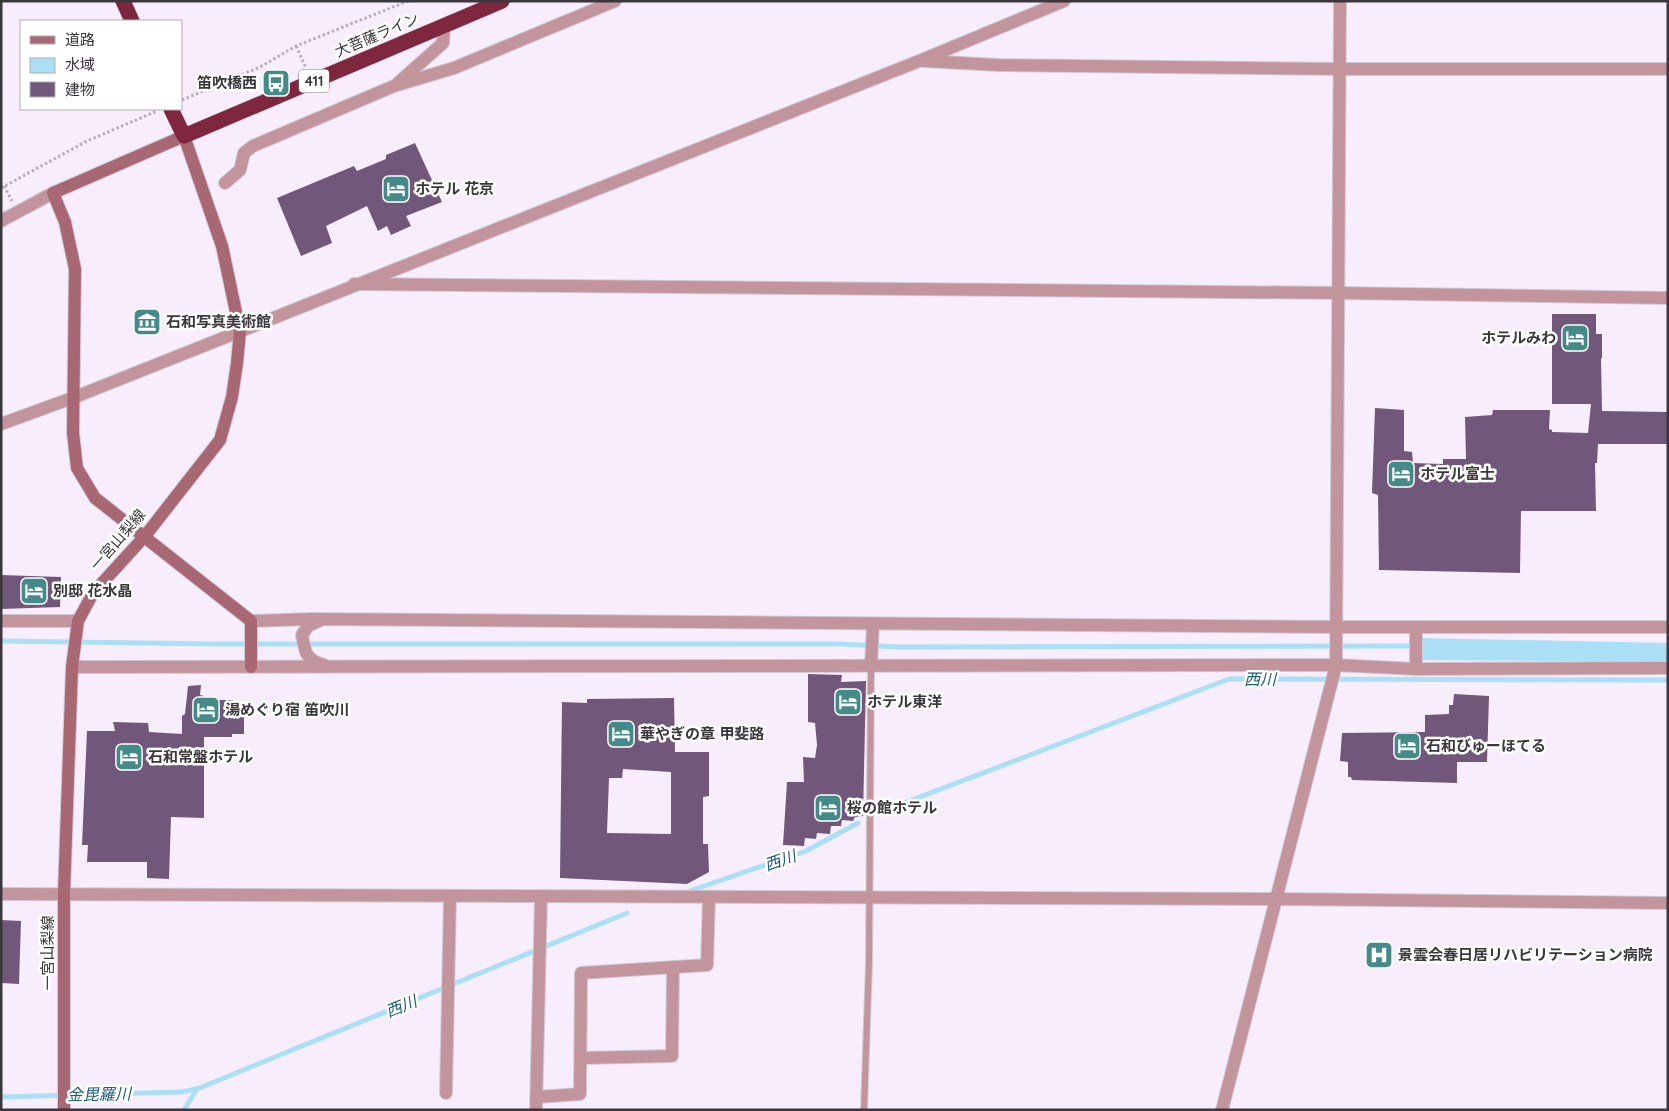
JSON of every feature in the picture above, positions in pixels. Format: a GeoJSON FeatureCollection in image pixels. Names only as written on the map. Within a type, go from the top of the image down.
{"type":"FeatureCollection","features":[{"type":"Feature","properties":{"kind":"highway"},"geometry":{"type":"LineString","coordinates":[[123,1],[132,20]]}},
{"type":"Feature","properties":{"kind":"highway","name":"大菩薩ライン"},"geometry":{"type":"LineString","coordinates":[[184,136],[502,1]]}},
{"type":"Feature","properties":{"kind":"highway"},"geometry":{"type":"LineString","coordinates":[[173,110],[184,136]]}},
{"type":"Feature","properties":{"kind":"main road"},"geometry":{"type":"LineString","coordinates":[[184,136],[53,193],[65,222],[75,269],[73,433],[77,468],[95,498],[251,621],[251,667]]}},
{"type":"Feature","properties":{"kind":"main road","name":"一宮山梨線"},"geometry":{"type":"LineString","coordinates":[[64,1108],[64,894],[73,661],[78,621],[93,593],[145,536],[220,440],[232,397],[240,331],[222,246],[184,136]]}},
{"type":"Feature","properties":{"kind":"street"},"geometry":{"type":"LineString","coordinates":[[225,183],[240,170],[244,153],[253,146],[394,86],[454,68],[615,1]]}},
{"type":"Feature","properties":{"kind":"street"},"geometry":{"type":"LineString","coordinates":[[1,424],[74,397],[354,284],[919,61],[1064,1]]}},
{"type":"Feature","properties":{"kind":"street"},"geometry":{"type":"LineString","coordinates":[[1222,1110],[1277,899],[1334,666],[1336,632],[1340,1]]}},
{"type":"Feature","properties":{"kind":"street"},"geometry":{"type":"LineString","coordinates":[[394,86],[443,43],[444,26]]}},
{"type":"Feature","properties":{"kind":"street"},"geometry":{"type":"LineString","coordinates":[[919,61],[998,66],[1668,69]]}},
{"type":"Feature","properties":{"kind":"street"},"geometry":{"type":"LineString","coordinates":[[1,222],[53,193]]}},
{"type":"Feature","properties":{"kind":"street"},"geometry":{"type":"LineString","coordinates":[[354,284],[1668,298]]}},
{"type":"Feature","properties":{"kind":"street"},"geometry":{"type":"LineString","coordinates":[[251,621],[322,619],[873,624],[1336,632],[1668,627]]}},
{"type":"Feature","properties":{"kind":"street"},"geometry":{"type":"LineString","coordinates":[[322,619],[308,626],[302,635],[304,650],[312,661],[329,667]]}},
{"type":"Feature","properties":{"kind":"street"},"geometry":{"type":"LineString","coordinates":[[1,621],[78,621]]}},
{"type":"Feature","properties":{"kind":"street"},"geometry":{"type":"LineString","coordinates":[[871,667],[873,624]]}},
{"type":"Feature","properties":{"kind":"street"},"geometry":{"type":"LineString","coordinates":[[1415,632],[1415,665]]}},
{"type":"Feature","properties":{"kind":"street"},"geometry":{"type":"LineString","coordinates":[[73,661],[251,667],[1415,665],[1668,668]]}},
{"type":"Feature","properties":{"kind":"street"},"geometry":{"type":"LineString","coordinates":[[1,894],[1277,899],[1668,903]]}},
{"type":"Feature","properties":{"kind":"street"},"geometry":{"type":"LineString","coordinates":[[446,1093],[450,896]]}},
{"type":"Feature","properties":{"kind":"street"},"geometry":{"type":"LineString","coordinates":[[536,1110],[541,896]]}},
{"type":"Feature","properties":{"kind":"street"},"geometry":{"type":"LineString","coordinates":[[537,1097],[580,1094],[581,973],[707,965],[709,897]]}},
{"type":"Feature","properties":{"kind":"street"},"geometry":{"type":"LineString","coordinates":[[581,1058],[672,1056],[673,967]]}},
{"type":"Feature","properties":{"kind":"lane"},"geometry":{"type":"LineString","coordinates":[[864,1110],[867,1066],[871,667]]}},
{"type":"Feature","properties":{"kind":"path"},"geometry":{"type":"LineString","coordinates":[[182,102],[260,67],[296,46],[408,1]]}},
{"type":"Feature","properties":{"kind":"path"},"geometry":{"type":"LineString","coordinates":[[296,46],[307,71]]}},
{"type":"Feature","properties":{"kind":"path"},"geometry":{"type":"LineString","coordinates":[[15,206],[3,187],[87,141],[164,110]]}},
{"type":"Feature","properties":{"kind":"water"},"geometry":{"type":"Polygon","coordinates":[[[1419,638],[1668,643],[1668,662],[1419,660],[1419,638]]]}},
{"type":"Feature","properties":{"kind":"building"},"geometry":{"type":"Polygon","coordinates":[[[415,143],[442,202],[406,216],[411,226],[391,235],[387,226],[378,231],[367,206],[326,226],[332,243],[301,256],[277,198],[354,166],[357,171],[386,159],[386,155],[415,143]]]}},
{"type":"Feature","properties":{"kind":"building"},"geometry":{"type":"Polygon","coordinates":[[[1552,314],[1596,314],[1596,334],[1602,334],[1602,411],[1668,412],[1668,444],[1598,444],[1597,463],[1595,463],[1596,511],[1521,511],[1520,573],[1379,570],[1378,495],[1372,493],[1375,408],[1404,410],[1404,451],[1412,452],[1413,463],[1443,464],[1443,459],[1466,459],[1465,417],[1492,415],[1493,410],[1550,410],[1549,429],[1552,432],[1588,433],[1591,404],[1552,404],[1552,314]]]}},
{"type":"Feature","properties":{"kind":"building"},"geometry":{"type":"Polygon","coordinates":[[[1,575],[61,577],[60,607],[1,609],[1,575]]]}},
{"type":"Feature","properties":{"kind":"building"},"geometry":{"type":"Polygon","coordinates":[[[808,674],[842,675],[841,682],[866,681],[863,816],[855,817],[853,821],[842,820],[841,826],[831,826],[830,834],[817,833],[816,839],[805,838],[804,846],[783,845],[787,782],[804,782],[803,757],[815,758],[817,745],[815,723],[808,722],[808,674]]]}},
{"type":"Feature","properties":{"kind":"building"},"geometry":{"type":"Polygon","coordinates":[[[201,685],[200,695],[204,696],[203,700],[233,700],[233,714],[244,714],[244,734],[232,734],[232,737],[204,737],[204,818],[171,817],[169,879],[147,878],[147,862],[87,862],[88,845],[82,845],[87,731],[115,731],[113,722],[148,723],[149,732],[182,734],[182,716],[185,714],[188,686],[201,685]]]}},
{"type":"Feature","properties":{"kind":"building"},"geometry":{"type":"Polygon","coordinates":[[[1454,694],[1489,696],[1487,762],[1457,762],[1457,783],[1352,780],[1351,777],[1348,777],[1348,762],[1340,761],[1342,733],[1425,732],[1425,715],[1449,714],[1449,705],[1453,705],[1454,694]]]}},
{"type":"Feature","properties":{"kind":"building"},"geometry":{"type":"Polygon","coordinates":[[[674,698],[675,752],[709,752],[709,796],[703,797],[703,844],[708,844],[709,872],[687,884],[560,878],[562,702],[587,703],[587,699],[674,698]],[[623,769],[622,778],[609,778],[607,833],[671,834],[671,772],[623,769]]]}},
{"type":"Feature","properties":{"kind":"building"},"geometry":{"type":"Polygon","coordinates":[[[1,920],[21,921],[19,984],[1,983],[1,920]]]}},
{"type":"Feature","properties":{"kind":"waterway"},"geometry":{"type":"LineString","coordinates":[[1,641],[217,644],[839,644],[900,647],[1416,646]]}},
{"type":"Feature","properties":{"kind":"waterway","name":"西川"},"geometry":{"type":"LineString","coordinates":[[878,813],[1229,679],[1668,680]]}},
{"type":"Feature","properties":{"kind":"waterway","name":"西川"},"geometry":{"type":"LineString","coordinates":[[684,893],[806,851],[858,823]]}},
{"type":"Feature","properties":{"kind":"waterway","name":"西川"},"geometry":{"type":"LineString","coordinates":[[1,1097],[181,1092],[197,1089],[627,913]]}},
{"type":"Feature","properties":{"kind":"waterway","name":"西川"},"geometry":{"type":"LineString","coordinates":[[184,1110],[197,1089]]}},
{"type":"Feature","properties":{"kind":"place","name":"笛吹橋西"},"geometry":{"type":"Point","coordinates":[276,83]}},
{"type":"Feature","properties":{"kind":"place","name":"ホテル 花京"},"geometry":{"type":"Point","coordinates":[396,189]}},
{"type":"Feature","properties":{"kind":"place","name":"石和写真美術館"},"geometry":{"type":"Point","coordinates":[147,322]}},
{"type":"Feature","properties":{"kind":"place","name":"ホテルみわ"},"geometry":{"type":"Point","coordinates":[1575,338]}},
{"type":"Feature","properties":{"kind":"place","name":"ホテル富士"},"geometry":{"type":"Point","coordinates":[1401,474]}},
{"type":"Feature","properties":{"kind":"place","name":"別邸 花水晶"},"geometry":{"type":"Point","coordinates":[34,591]}},
{"type":"Feature","properties":{"kind":"place","name":"ホテル東洋"},"geometry":{"type":"Point","coordinates":[848,702]}},
{"type":"Feature","properties":{"kind":"place","name":"湯めぐり宿 笛吹川"},"geometry":{"type":"Point","coordinates":[206,710]}},
{"type":"Feature","properties":{"kind":"place","name":"華やぎの章 甲斐路"},"geometry":{"type":"Point","coordinates":[621,734]}},
{"type":"Feature","properties":{"kind":"place","name":"石和びゅーほてる"},"geometry":{"type":"Point","coordinates":[1407,746]}},
{"type":"Feature","properties":{"kind":"place","name":"石和常盤ホテル"},"geometry":{"type":"Point","coordinates":[129,757]}},
{"type":"Feature","properties":{"kind":"place","name":"桜の館ホテル"},"geometry":{"type":"Point","coordinates":[828,808]}},
{"type":"Feature","properties":{"kind":"place","name":"景雲会春日居リハビリテーション病院"},"geometry":{"type":"Point","coordinates":[1379,955]}},
{"type":"Feature","properties":{"kind":"water label","name":"金毘羅川"},"geometry":{"type":"Point","coordinates":[99,1094]}}]}
